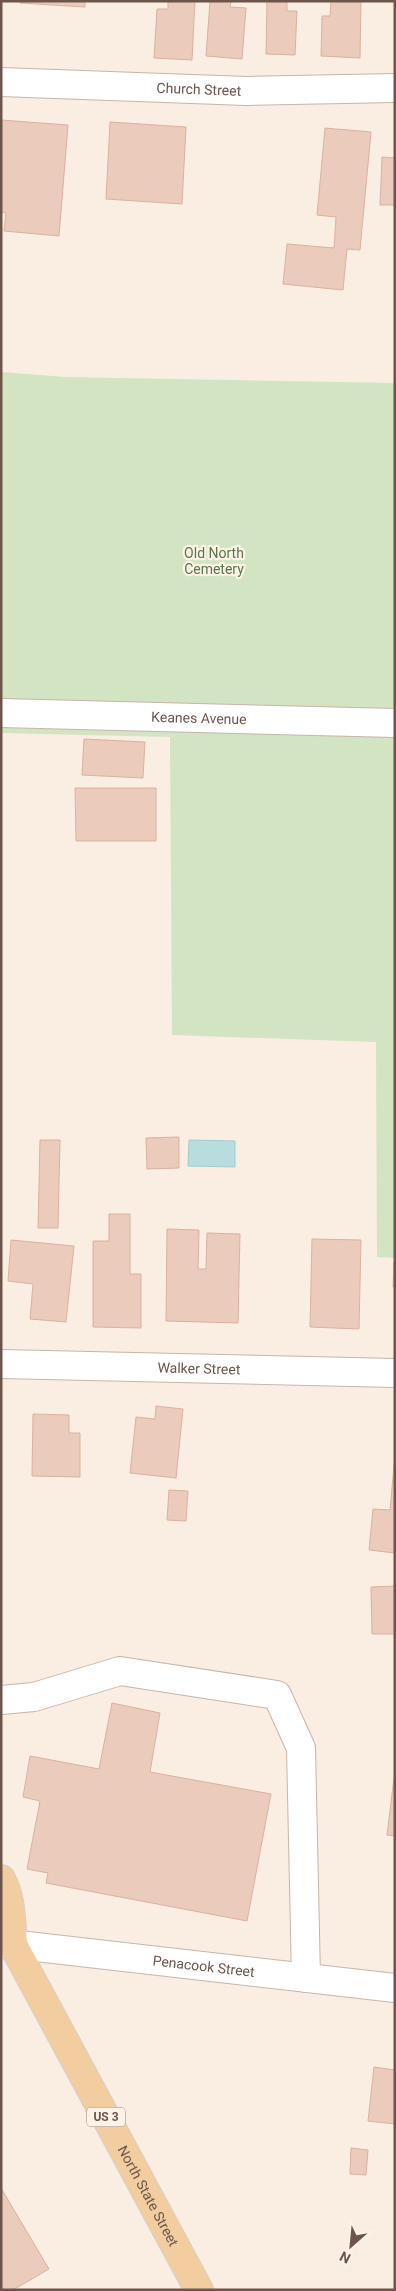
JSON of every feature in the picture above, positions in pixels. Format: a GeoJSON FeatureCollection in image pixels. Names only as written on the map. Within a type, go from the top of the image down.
{"type":"FeatureCollection","features":[{"type":"Feature","properties":{"kind":"main road","name":"North State Street"},"geometry":{"type":"LineString","coordinates":[[1,1879],[6,1886],[10,1907],[5,1941],[199,2290]]}},
{"type":"Feature","properties":{"kind":"street","name":"Church Street"},"geometry":{"type":"LineString","coordinates":[[1,82],[246,91],[395,88]]}},
{"type":"Feature","properties":{"kind":"street","name":"Keanes Avenue"},"geometry":{"type":"LineString","coordinates":[[1,713],[395,723]]}},
{"type":"Feature","properties":{"kind":"street","name":"Walker Street"},"geometry":{"type":"LineString","coordinates":[[1,1364],[395,1373]]}},
{"type":"Feature","properties":{"kind":"street"},"geometry":{"type":"LineString","coordinates":[[1,1700],[34,1697],[120,1671],[277,1695],[301,1748],[306,1978]]}},
{"type":"Feature","properties":{"kind":"street","name":"Penacook Street"},"geometry":{"type":"LineString","coordinates":[[5,1941],[395,1988]]}},
{"type":"Feature","properties":{"kind":"green space","name":"Old North Cemetery"},"geometry":{"type":"Polygon","coordinates":[[[1,372],[65,377],[395,383],[395,1258],[377,1257],[376,1042],[172,1035],[170,737],[1,733],[1,372]]]}},
{"type":"Feature","properties":{"kind":"water"},"geometry":{"type":"Polygon","coordinates":[[[189,1140],[235,1141],[235,1167],[188,1166],[189,1140]]]}},
{"type":"Feature","properties":{"kind":"building"},"geometry":{"type":"Polygon","coordinates":[[[21,1],[85,1],[85,7],[20,3],[21,1]]]}},
{"type":"Feature","properties":{"kind":"building"},"geometry":{"type":"Polygon","coordinates":[[[168,1],[195,1],[192,60],[154,58],[157,9],[168,9],[168,1]]]}},
{"type":"Feature","properties":{"kind":"building"},"geometry":{"type":"Polygon","coordinates":[[[210,1],[231,1],[230,7],[246,8],[242,59],[206,56],[210,1]]]}},
{"type":"Feature","properties":{"kind":"building"},"geometry":{"type":"Polygon","coordinates":[[[267,1],[287,1],[287,11],[297,11],[295,55],[266,54],[267,1]]]}},
{"type":"Feature","properties":{"kind":"building"},"geometry":{"type":"Polygon","coordinates":[[[331,1],[361,1],[360,58],[321,56],[322,16],[330,16],[331,1]]]}},
{"type":"Feature","properties":{"kind":"building"},"geometry":{"type":"Polygon","coordinates":[[[1,120],[68,125],[59,236],[4,231],[6,213],[1,212],[1,120]]]}},
{"type":"Feature","properties":{"kind":"building"},"geometry":{"type":"Polygon","coordinates":[[[110,122],[186,127],[182,204],[106,199],[110,122]]]}},
{"type":"Feature","properties":{"kind":"building"},"geometry":{"type":"Polygon","coordinates":[[[325,128],[371,132],[360,250],[347,249],[343,290],[283,284],[287,244],[334,248],[336,217],[317,215],[325,128]]]}},
{"type":"Feature","properties":{"kind":"building"},"geometry":{"type":"Polygon","coordinates":[[[382,157],[395,158],[395,205],[380,205],[382,157]]]}},
{"type":"Feature","properties":{"kind":"building"},"geometry":{"type":"Polygon","coordinates":[[[84,739],[145,742],[143,778],[82,775],[84,739]]]}},
{"type":"Feature","properties":{"kind":"building"},"geometry":{"type":"Polygon","coordinates":[[[75,788],[156,788],[156,841],[76,841],[75,788]]]}},
{"type":"Feature","properties":{"kind":"building"},"geometry":{"type":"Polygon","coordinates":[[[179,1137],[179,1168],[147,1169],[146,1138],[179,1137]]]}},
{"type":"Feature","properties":{"kind":"building"},"geometry":{"type":"Polygon","coordinates":[[[40,1140],[60,1140],[58,1228],[38,1228],[40,1140]]]}},
{"type":"Feature","properties":{"kind":"building"},"geometry":{"type":"Polygon","coordinates":[[[109,1214],[130,1214],[130,1274],[141,1274],[141,1328],[93,1327],[93,1241],[109,1241],[109,1214]]]}},
{"type":"Feature","properties":{"kind":"building"},"geometry":{"type":"Polygon","coordinates":[[[167,1229],[199,1230],[198,1269],[206,1269],[207,1233],[240,1234],[238,1323],[166,1321],[167,1229]]]}},
{"type":"Feature","properties":{"kind":"building"},"geometry":{"type":"Polygon","coordinates":[[[312,1239],[361,1240],[359,1329],[310,1327],[312,1239]]]}},
{"type":"Feature","properties":{"kind":"building"},"geometry":{"type":"Polygon","coordinates":[[[11,1240],[74,1246],[66,1322],[30,1319],[33,1284],[8,1281],[11,1240]]]}},
{"type":"Feature","properties":{"kind":"building"},"geometry":{"type":"Polygon","coordinates":[[[394,1262],[395,1287],[393,1287],[394,1262]]]}},
{"type":"Feature","properties":{"kind":"building"},"geometry":{"type":"Polygon","coordinates":[[[156,1406],[183,1409],[176,1478],[130,1473],[136,1417],[155,1419],[156,1406]]]}},
{"type":"Feature","properties":{"kind":"building"},"geometry":{"type":"Polygon","coordinates":[[[33,1414],[69,1415],[69,1433],[80,1433],[80,1477],[32,1476],[33,1414]]]}},
{"type":"Feature","properties":{"kind":"building"},"geometry":{"type":"Polygon","coordinates":[[[395,1455],[395,1553],[369,1550],[373,1509],[390,1510],[395,1455]]]}},
{"type":"Feature","properties":{"kind":"building"},"geometry":{"type":"Polygon","coordinates":[[[169,1490],[188,1491],[186,1521],[167,1520],[169,1490]]]}},
{"type":"Feature","properties":{"kind":"building"},"geometry":{"type":"Polygon","coordinates":[[[395,1586],[395,1634],[372,1634],[371,1587],[395,1586]]]}},
{"type":"Feature","properties":{"kind":"building"},"geometry":{"type":"Polygon","coordinates":[[[112,1703],[160,1713],[150,1772],[271,1794],[247,1921],[46,1883],[48,1873],[27,1869],[40,1801],[23,1797],[30,1756],[99,1769],[112,1703]]]}},
{"type":"Feature","properties":{"kind":"building"},"geometry":{"type":"Polygon","coordinates":[[[395,1779],[395,1836],[387,1835],[395,1779]]]}},
{"type":"Feature","properties":{"kind":"building"},"geometry":{"type":"Polygon","coordinates":[[[374,2067],[395,2070],[395,2124],[368,2121],[374,2067]]]}},
{"type":"Feature","properties":{"kind":"building"},"geometry":{"type":"Polygon","coordinates":[[[351,2148],[368,2150],[366,2175],[350,2174],[351,2148]]]}},
{"type":"Feature","properties":{"kind":"building"},"geometry":{"type":"Polygon","coordinates":[[[1,2188],[49,2269],[13,2290],[1,2290],[1,2188]]]}}]}
